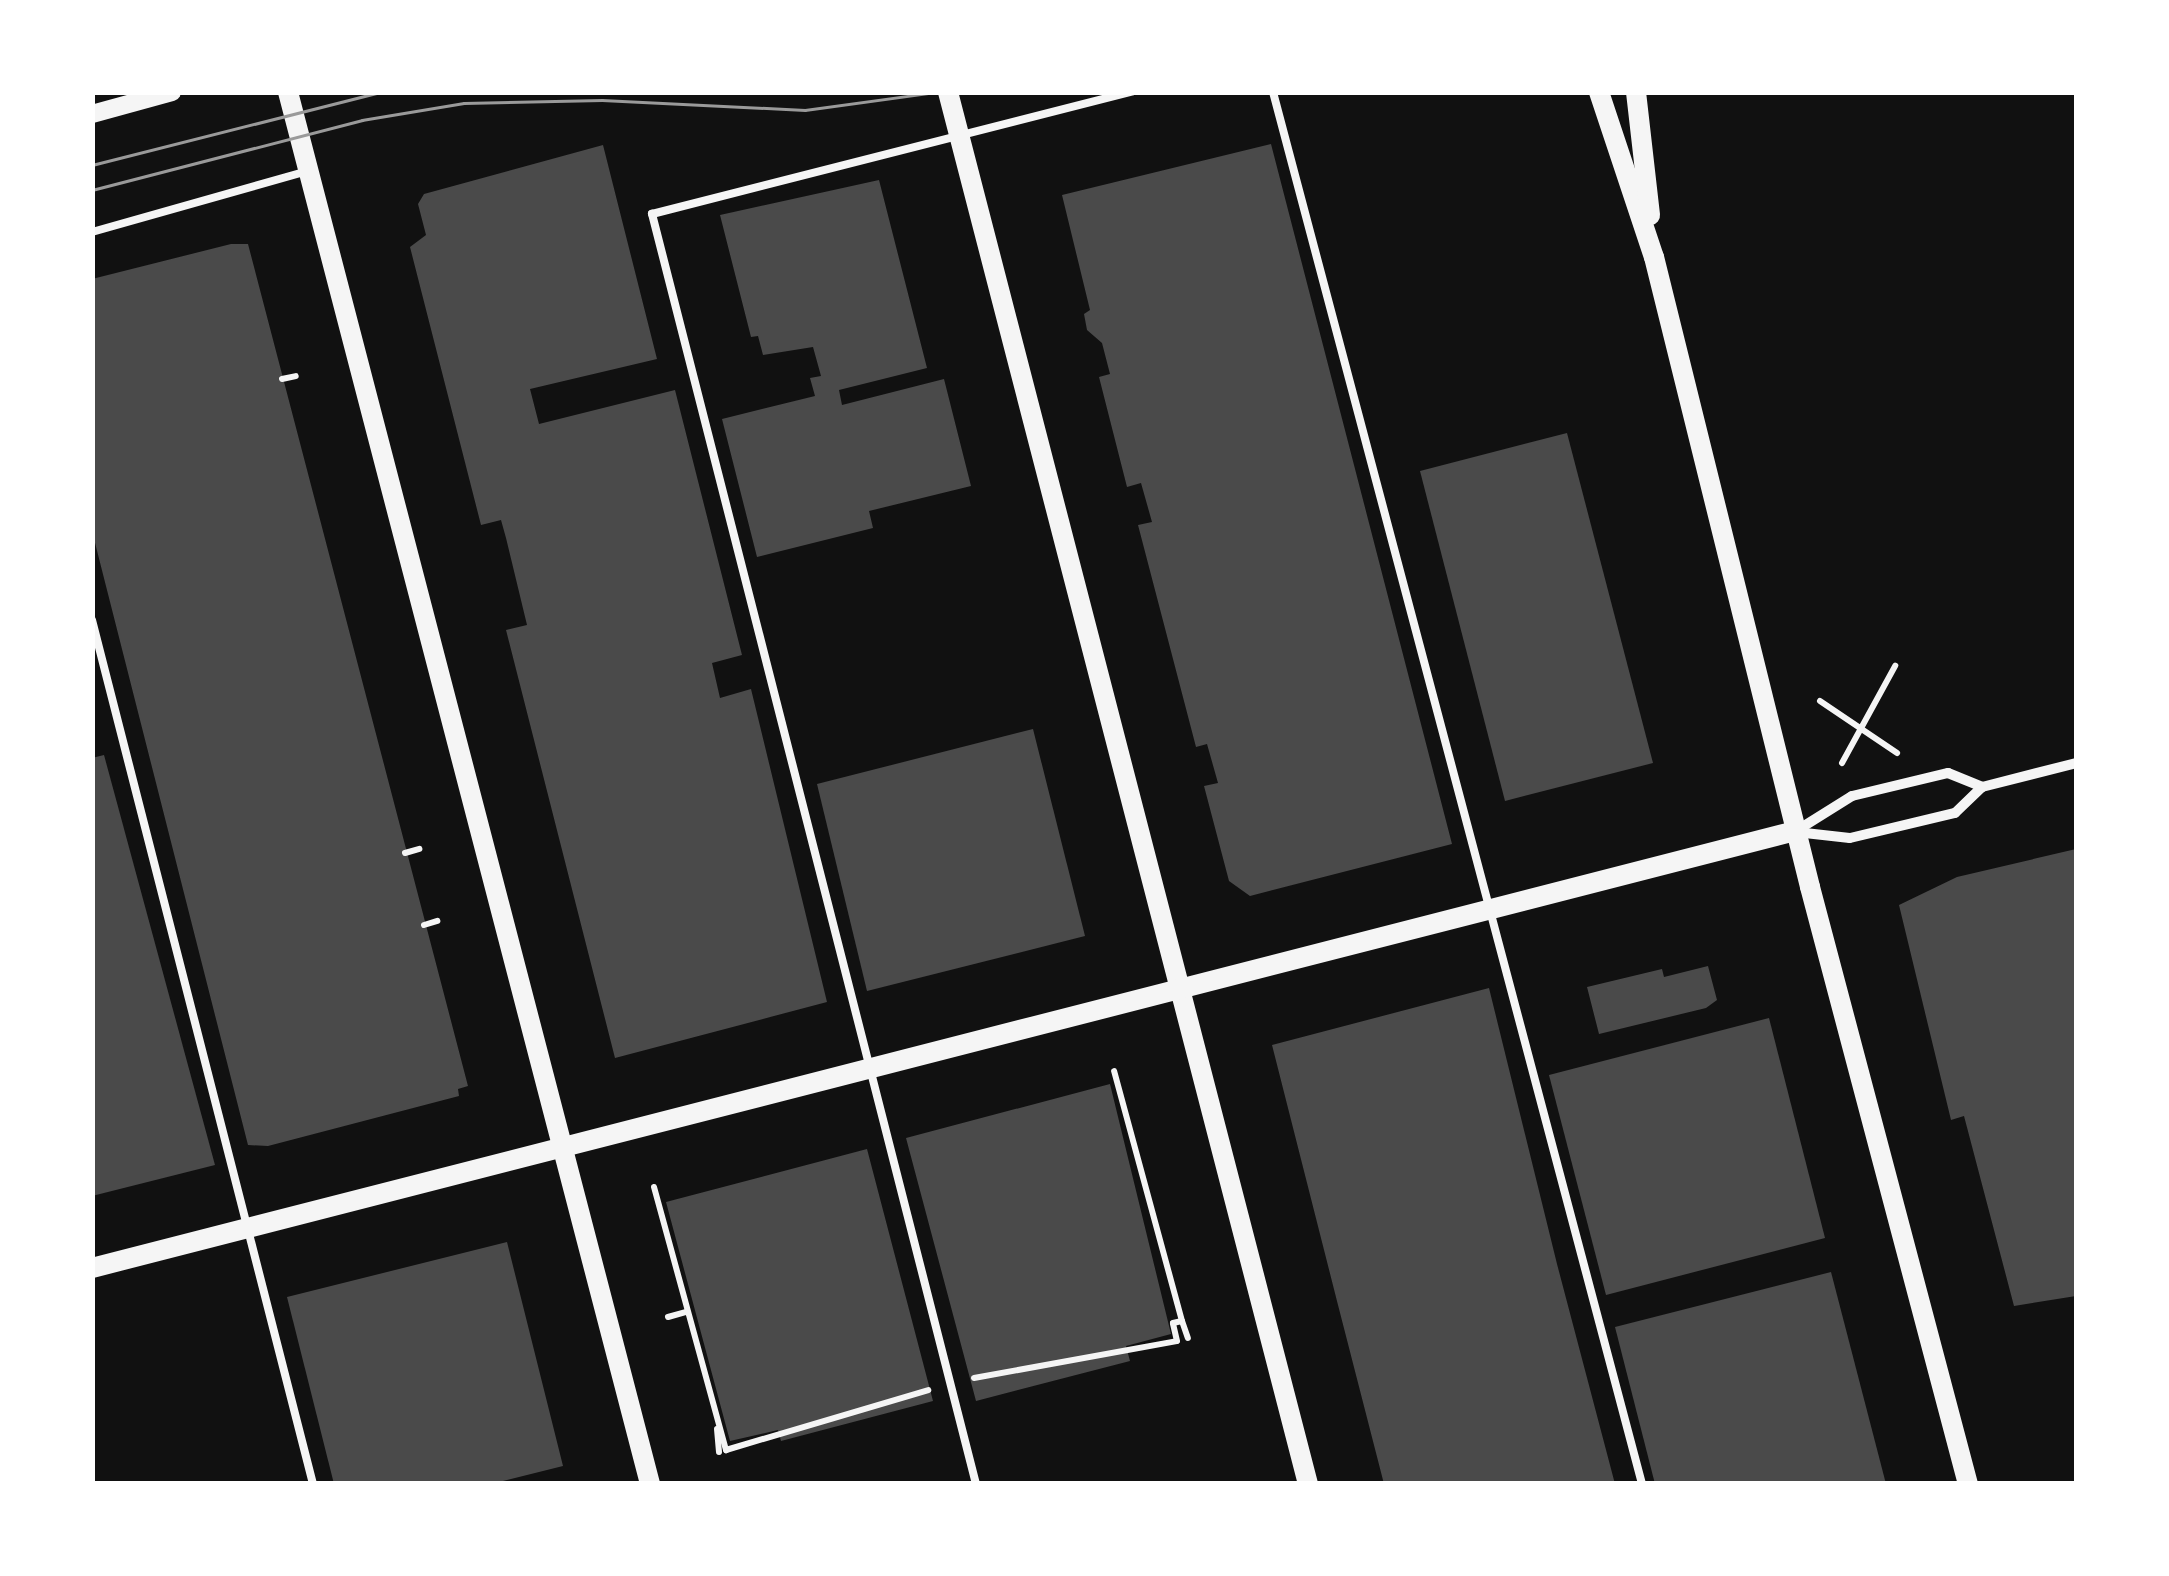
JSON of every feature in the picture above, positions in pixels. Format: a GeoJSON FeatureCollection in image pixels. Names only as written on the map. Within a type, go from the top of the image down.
{"type":"FeatureCollection","features":[{"type":"Feature","properties":{"kind":"main road"},"geometry":{"type":"LineString","coordinates":[[288,92],[650,1484]]}},
{"type":"Feature","properties":{"kind":"main road"},"geometry":{"type":"LineString","coordinates":[[948,92],[1308,1484]]}},
{"type":"Feature","properties":{"kind":"main road"},"geometry":{"type":"LineString","coordinates":[[1599,92],[1654,257],[1796,832],[1968,1484]]}},
{"type":"Feature","properties":{"kind":"main road"},"geometry":{"type":"LineString","coordinates":[[1636,92],[1654,257]]}},
{"type":"Feature","properties":{"kind":"main road"},"geometry":{"type":"LineString","coordinates":[[92,1268],[564,1144],[1796,832]]}},
{"type":"Feature","properties":{"kind":"street"},"geometry":{"type":"LineString","coordinates":[[92,114],[172,92]]}},
{"type":"Feature","properties":{"kind":"street"},"geometry":{"type":"LineString","coordinates":[[1796,832],[1850,838],[1956,813],[1982,787],[2076,763]]}},
{"type":"Feature","properties":{"kind":"street"},"geometry":{"type":"LineString","coordinates":[[1796,832],[1852,796],[1948,773],[1982,787]]}},
{"type":"Feature","properties":{"kind":"lane"},"geometry":{"type":"LineString","coordinates":[[976,1484],[652,214],[1132,92]]}},
{"type":"Feature","properties":{"kind":"lane"},"geometry":{"type":"LineString","coordinates":[[1273,92],[1642,1484]]}},
{"type":"Feature","properties":{"kind":"lane"},"geometry":{"type":"LineString","coordinates":[[92,232],[308,171]]}},
{"type":"Feature","properties":{"kind":"lane"},"geometry":{"type":"LineString","coordinates":[[92,620],[314,1484]]}},
{"type":"Feature","properties":{"kind":"path"},"geometry":{"type":"LineString","coordinates":[[282,380],[296,376]]}},
{"type":"Feature","properties":{"kind":"path"},"geometry":{"type":"LineString","coordinates":[[1842,763],[1895,666]]}},
{"type":"Feature","properties":{"kind":"path"},"geometry":{"type":"LineString","coordinates":[[1820,701],[1897,753]]}},
{"type":"Feature","properties":{"kind":"path"},"geometry":{"type":"LineString","coordinates":[[405,853],[419,849]]}},
{"type":"Feature","properties":{"kind":"path"},"geometry":{"type":"LineString","coordinates":[[424,925],[437,921]]}},
{"type":"Feature","properties":{"kind":"path"},"geometry":{"type":"LineString","coordinates":[[1114,1071],[1188,1338]]}},
{"type":"Feature","properties":{"kind":"path"},"geometry":{"type":"LineString","coordinates":[[654,1188],[720,1452]]}},
{"type":"Feature","properties":{"kind":"path"},"geometry":{"type":"LineString","coordinates":[[1148,1196],[1162,1193]]}},
{"type":"Feature","properties":{"kind":"path"},"geometry":{"type":"LineString","coordinates":[[668,1317],[686,1312]]}},
{"type":"Feature","properties":{"kind":"path"},"geometry":{"type":"LineString","coordinates":[[970,1379],[1177,1341],[1173,1324],[1182,1321]]}},
{"type":"Feature","properties":{"kind":"path"},"geometry":{"type":"LineString","coordinates":[[717,1429],[726,1450],[930,1389]]}},
{"type":"Feature","properties":{"kind":"building"},"geometry":{"type":"Polygon","coordinates":[[[1271,144],[1452,844],[1250,896],[1229,881],[1204,786],[1218,783],[1207,744],[1196,747],[1138,525],[1152,522],[1141,483],[1127,487],[1099,377],[1110,374],[1102,343],[1087,330],[1084,314],[1090,310],[1062,195],[1271,144]]]}},
{"type":"Feature","properties":{"kind":"building"},"geometry":{"type":"Polygon","coordinates":[[[603,145],[657,359],[530,389],[539,424],[675,390],[742,655],[712,663],[720,698],[751,689],[827,1002],[615,1058],[506,630],[527,625],[506,538],[501,520],[481,525],[410,247],[426,235],[418,204],[424,194],[603,145]]]}},
{"type":"Feature","properties":{"kind":"building"},"geometry":{"type":"Polygon","coordinates":[[[879,180],[927,368],[839,390],[842,405],[944,379],[971,486],[869,511],[873,528],[757,557],[722,419],[815,396],[810,378],[821,376],[813,347],[763,355],[758,336],[751,337],[720,215],[879,180]]]}},
{"type":"Feature","properties":{"kind":"building"},"geometry":{"type":"Polygon","coordinates":[[[231,244],[248,244],[468,1086],[458,1089],[459,1096],[268,1146],[248,1145],[92,531],[92,279],[231,244]]]}},
{"type":"Feature","properties":{"kind":"building"},"geometry":{"type":"Polygon","coordinates":[[[1567,433],[1653,763],[1505,801],[1420,471],[1567,433]]]}},
{"type":"Feature","properties":{"kind":"building"},"geometry":{"type":"Polygon","coordinates":[[[1033,729],[1085,936],[867,991],[817,784],[1033,729]]]}},
{"type":"Feature","properties":{"kind":"building"},"geometry":{"type":"Polygon","coordinates":[[[104,755],[215,1165],[92,1196],[92,758],[104,755]]]}},
{"type":"Feature","properties":{"kind":"building"},"geometry":{"type":"Polygon","coordinates":[[[2076,849],[2076,1296],[2014,1306],[1964,1116],[1951,1120],[1899,905],[1957,877],[2076,849]]]}},
{"type":"Feature","properties":{"kind":"building"},"geometry":{"type":"Polygon","coordinates":[[[1708,966],[1717,1000],[1706,1008],[1599,1034],[1587,987],[1662,969],[1664,977],[1708,966]]]}},
{"type":"Feature","properties":{"kind":"building"},"geometry":{"type":"Polygon","coordinates":[[[1489,988],[1615,1484],[1384,1484],[1338,1305],[1272,1045],[1489,988]]]}},
{"type":"Feature","properties":{"kind":"building"},"geometry":{"type":"Polygon","coordinates":[[[1769,1018],[1825,1238],[1606,1295],[1549,1075],[1769,1018]]]}},
{"type":"Feature","properties":{"kind":"building"},"geometry":{"type":"Polygon","coordinates":[[[1110,1084],[1171,1334],[1126,1346],[1130,1361],[976,1401],[906,1138],[1110,1084]]]}},
{"type":"Feature","properties":{"kind":"building"},"geometry":{"type":"Polygon","coordinates":[[[867,1149],[933,1401],[781,1441],[778,1430],[730,1441],[666,1202],[867,1149]]]}},
{"type":"Feature","properties":{"kind":"building"},"geometry":{"type":"Polygon","coordinates":[[[507,1242],[563,1466],[491,1484],[334,1484],[287,1297],[507,1242]]]}},
{"type":"Feature","properties":{"kind":"building"},"geometry":{"type":"Polygon","coordinates":[[[1831,1272],[1886,1484],[1655,1484],[1615,1327],[1831,1272]]]}},
{"type":"Feature","properties":{"kind":"tram line"},"geometry":{"type":"LineString","coordinates":[[92,165],[380,92]]}},
{"type":"Feature","properties":{"kind":"tram line"},"geometry":{"type":"LineString","coordinates":[[92,190],[362,120],[464,103],[602,100],[805,110],[937,92]]}}]}
